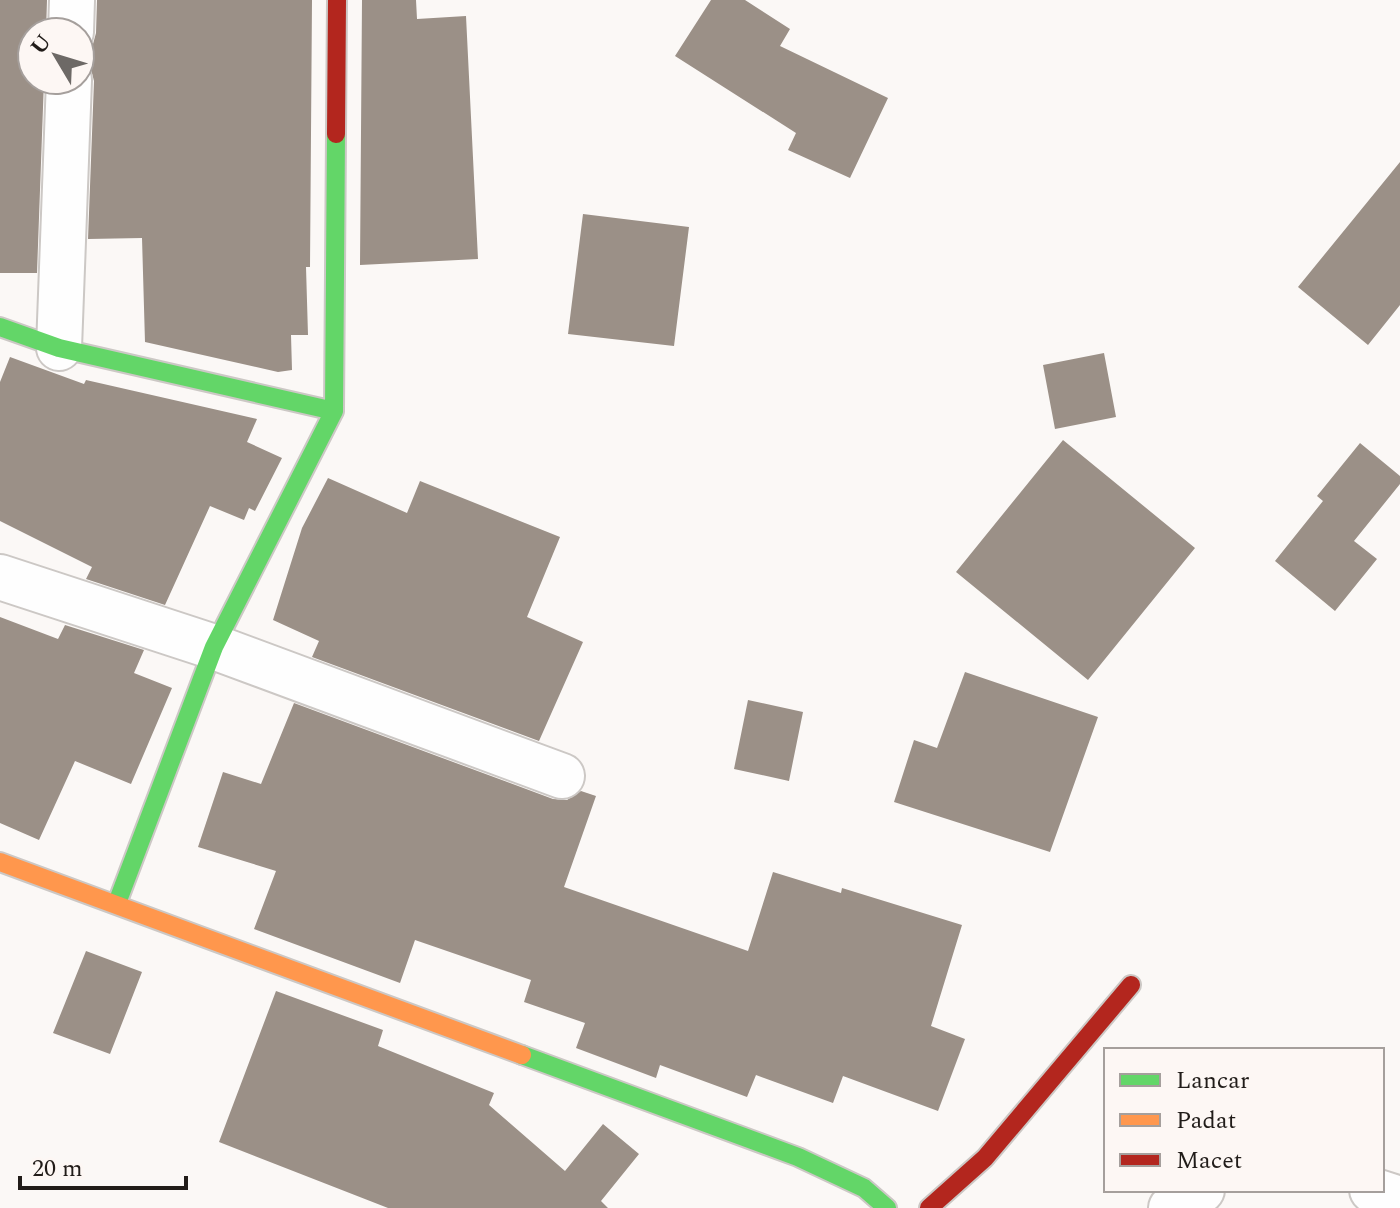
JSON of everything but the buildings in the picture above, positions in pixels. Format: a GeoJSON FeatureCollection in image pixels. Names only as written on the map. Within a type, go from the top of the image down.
{"type":"FeatureCollection","features":[{"type":"Feature","properties":{"kind":"street"},"geometry":{"type":"LineString","coordinates":[[117,903],[214,647],[334,411],[337,0]]}},
{"type":"Feature","properties":{"kind":"street"},"geometry":{"type":"LineString","coordinates":[[59,348],[68,96]]}},
{"type":"Feature","properties":{"kind":"street"},"geometry":{"type":"LineString","coordinates":[[0,327],[59,348],[334,411]]}},
{"type":"Feature","properties":{"kind":"street"},"geometry":{"type":"LineString","coordinates":[[0,577],[214,647],[562,776]]}},
{"type":"Feature","properties":{"kind":"street"},"geometry":{"type":"LineString","coordinates":[[0,862],[798,1157],[864,1188],[887,1208]]}},
{"type":"Feature","properties":{"kind":"street"},"geometry":{"type":"LineString","coordinates":[[929,1208],[985,1158],[1131,985]]}},
{"type":"Feature","properties":{"kind":"street"},"geometry":{"type":"LineString","coordinates":[[1171,1208],[1183,1197],[1197,1192]]}},
{"type":"Feature","properties":{"kind":"street"},"geometry":{"type":"LineString","coordinates":[[1378,1192],[1400,1199]]}},
{"type":"Feature","properties":{"kind":"traffic: fast"},"geometry":{"type":"LineString","coordinates":[[117,903],[214,647],[334,411],[336,134]]}},
{"type":"Feature","properties":{"kind":"traffic: fast"},"geometry":{"type":"LineString","coordinates":[[0,327],[59,348],[334,411]]}},
{"type":"Feature","properties":{"kind":"traffic: fast"},"geometry":{"type":"LineString","coordinates":[[522,1055],[798,1157],[864,1188],[887,1208]]}},
{"type":"Feature","properties":{"kind":"traffic: slow"},"geometry":{"type":"LineString","coordinates":[[0,862],[522,1055]]}},
{"type":"Feature","properties":{"kind":"traffic: jam"},"geometry":{"type":"LineString","coordinates":[[336,134],[337,0]]}},
{"type":"Feature","properties":{"kind":"traffic: jam"},"geometry":{"type":"LineString","coordinates":[[929,1208],[985,1158],[1131,985]]}}]}
